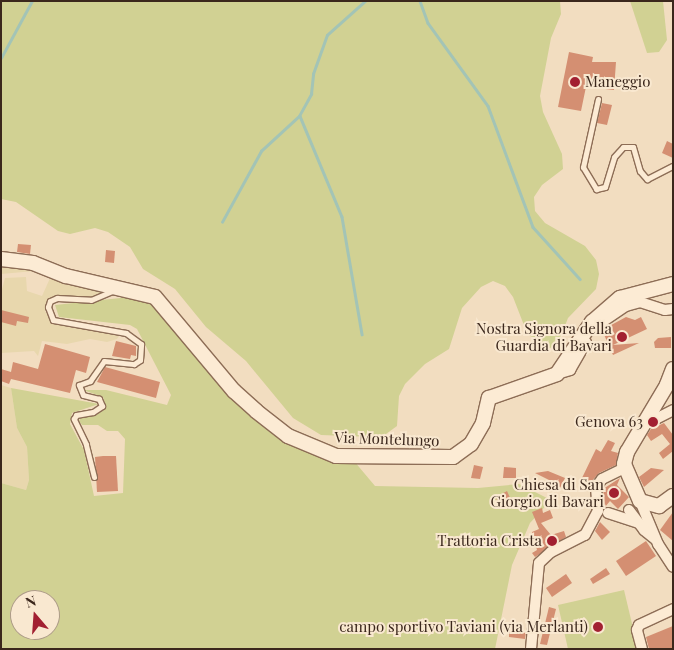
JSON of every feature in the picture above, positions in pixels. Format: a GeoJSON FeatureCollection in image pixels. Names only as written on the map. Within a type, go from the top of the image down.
{"type":"FeatureCollection","features":[{"type":"Feature","properties":{"kind":"street","name":"Via Montelungo"},"geometry":{"type":"LineString","coordinates":[[1,259],[33,263],[66,276],[141,293],[162,302],[234,391],[288,436],[336,456],[452,457],[471,444],[483,422],[489,398],[557,374]]}},
{"type":"Feature","properties":{"kind":"street"},"geometry":{"type":"LineString","coordinates":[[557,374],[566,364],[585,331],[606,308],[630,294],[673,284]]}},
{"type":"Feature","properties":{"kind":"street"},"geometry":{"type":"LineString","coordinates":[[557,374],[570,370],[597,326],[626,306],[645,302],[664,310],[673,309]]}},
{"type":"Feature","properties":{"kind":"street"},"geometry":{"type":"LineString","coordinates":[[639,523],[633,486],[625,468],[625,457],[673,369]]}},
{"type":"Feature","properties":{"kind":"street"},"geometry":{"type":"LineString","coordinates":[[644,425],[673,410]]}},
{"type":"Feature","properties":{"kind":"street"},"geometry":{"type":"LineString","coordinates":[[531,649],[537,567],[546,555],[585,535],[597,516],[594,495],[602,479],[625,468]]}},
{"type":"Feature","properties":{"kind":"street"},"geometry":{"type":"LineString","coordinates":[[635,505],[659,506],[673,496]]}},
{"type":"Feature","properties":{"kind":"street"},"geometry":{"type":"LineString","coordinates":[[635,505],[673,567]]}},
{"type":"Feature","properties":{"kind":"street"},"geometry":{"type":"LineString","coordinates":[[608,513],[639,523],[656,539]]}},
{"type":"Feature","properties":{"kind":"street"},"geometry":{"type":"LineString","coordinates":[[642,649],[637,630],[639,625],[673,609]]}},
{"type":"Feature","properties":{"kind":"lane"},"geometry":{"type":"LineString","coordinates":[[598,99],[583,167],[596,189],[605,187],[614,157],[623,147],[630,146],[635,150],[640,171],[647,179],[673,166]]}},
{"type":"Feature","properties":{"kind":"lane"},"geometry":{"type":"LineString","coordinates":[[94,477],[86,444],[74,420],[76,415],[93,412],[102,406],[99,399],[83,395],[79,385],[90,382],[104,361],[134,364],[140,360],[142,344],[126,333],[53,320],[48,307],[50,300],[57,298],[91,300],[117,289]]}},
{"type":"Feature","properties":{"kind":"shaded area"},"geometry":{"type":"Polygon","coordinates":[[[1,264],[46,270],[1,274],[1,264]]]}},
{"type":"Feature","properties":{"kind":"shaded area"},"geometry":{"type":"Polygon","coordinates":[[[51,276],[102,293],[92,297],[54,296],[47,301],[45,311],[53,323],[119,336],[117,339],[107,342],[90,339],[67,344],[42,341],[38,356],[34,351],[1,353],[1,293],[5,278],[26,277],[27,291],[42,296],[51,276]]]}},
{"type":"Feature","properties":{"kind":"shaded area"},"geometry":{"type":"Polygon","coordinates":[[[1,385],[11,388],[17,428],[27,447],[29,480],[26,490],[1,483],[1,385]]]}},
{"type":"Feature","properties":{"kind":"green space"},"geometry":{"type":"Polygon","coordinates":[[[1,1],[560,1],[561,14],[551,38],[540,96],[543,112],[562,154],[563,169],[542,185],[534,197],[535,211],[545,223],[585,246],[596,260],[599,274],[596,289],[568,318],[558,344],[546,350],[527,333],[513,297],[505,286],[493,281],[481,287],[462,308],[449,349],[425,364],[405,384],[399,396],[397,426],[386,434],[373,437],[321,435],[293,418],[246,361],[206,327],[175,289],[143,269],[130,247],[108,232],[95,228],[70,234],[58,231],[16,202],[1,199],[1,1]]]}},
{"type":"Feature","properties":{"kind":"green space"},"geometry":{"type":"Polygon","coordinates":[[[630,1],[663,1],[667,40],[659,52],[647,53],[630,1]]]}},
{"type":"Feature","properties":{"kind":"green space"},"geometry":{"type":"Polygon","coordinates":[[[139,296],[154,300],[256,418],[354,461],[375,486],[478,488],[519,484],[551,500],[530,523],[512,565],[495,649],[1,649],[1,483],[26,490],[29,480],[27,447],[17,428],[11,388],[99,404],[72,413],[70,424],[84,450],[94,496],[123,493],[125,439],[118,431],[107,431],[98,425],[82,425],[79,421],[82,416],[98,414],[106,407],[103,397],[83,390],[106,390],[167,405],[171,395],[137,329],[130,325],[59,317],[55,305],[139,296]]]}},
{"type":"Feature","properties":{"kind":"green space","name":"campo sportivo Taviani (via Merlanti)"},"geometry":{"type":"Polygon","coordinates":[[[624,590],[638,649],[568,649],[558,605],[624,590]]]}},
{"type":"Feature","properties":{"kind":"building","name":"Maneggio"},"geometry":{"type":"Polygon","coordinates":[[[569,52],[593,57],[592,62],[616,62],[614,90],[605,89],[605,84],[587,82],[581,111],[558,107],[569,52]]]}},
{"type":"Feature","properties":{"kind":"building"},"geometry":{"type":"Polygon","coordinates":[[[602,103],[612,105],[607,125],[597,123],[602,103]]]}},
{"type":"Feature","properties":{"kind":"building"},"geometry":{"type":"Polygon","coordinates":[[[667,141],[673,144],[673,158],[662,153],[667,141]]]}},
{"type":"Feature","properties":{"kind":"building"},"geometry":{"type":"Polygon","coordinates":[[[18,244],[31,245],[30,254],[17,252],[18,244]]]}},
{"type":"Feature","properties":{"kind":"building"},"geometry":{"type":"Polygon","coordinates":[[[106,250],[115,251],[114,263],[105,262],[106,250]]]}},
{"type":"Feature","properties":{"kind":"building"},"geometry":{"type":"Polygon","coordinates":[[[1,310],[29,317],[28,323],[17,321],[16,326],[1,322],[1,310]]]}},
{"type":"Feature","properties":{"kind":"building","name":"Nostra Signora della Guardia di Bavari"},"geometry":{"type":"Polygon","coordinates":[[[626,317],[635,320],[641,317],[647,329],[613,345],[639,343],[613,355],[602,330],[626,317]]]}},
{"type":"Feature","properties":{"kind":"building"},"geometry":{"type":"Polygon","coordinates":[[[671,337],[671,348],[655,348],[654,342],[658,338],[671,337]]]}},
{"type":"Feature","properties":{"kind":"building"},"geometry":{"type":"Polygon","coordinates":[[[116,341],[136,346],[136,356],[131,355],[130,359],[112,356],[116,341]]]}},
{"type":"Feature","properties":{"kind":"building"},"geometry":{"type":"Polygon","coordinates":[[[45,344],[90,357],[86,373],[76,370],[70,393],[11,379],[9,384],[1,381],[1,369],[11,372],[13,362],[38,369],[45,344]]]}},
{"type":"Feature","properties":{"kind":"building"},"geometry":{"type":"Polygon","coordinates":[[[105,367],[160,382],[156,398],[97,382],[105,367]]]}},
{"type":"Feature","properties":{"kind":"building"},"geometry":{"type":"Polygon","coordinates":[[[664,423],[673,435],[673,451],[663,459],[659,453],[670,444],[662,434],[651,441],[647,435],[651,429],[664,423]]]}},
{"type":"Feature","properties":{"kind":"building"},"geometry":{"type":"Polygon","coordinates":[[[608,440],[615,443],[611,451],[618,453],[616,465],[599,473],[590,483],[581,480],[596,449],[601,452],[608,440]]]}},
{"type":"Feature","properties":{"kind":"building"},"geometry":{"type":"Polygon","coordinates":[[[116,456],[118,491],[97,492],[95,457],[116,456]]]}},
{"type":"Feature","properties":{"kind":"building"},"geometry":{"type":"Polygon","coordinates":[[[474,465],[483,467],[480,479],[471,478],[474,465]]]}},
{"type":"Feature","properties":{"kind":"building"},"geometry":{"type":"Polygon","coordinates":[[[504,467],[516,468],[516,478],[503,478],[504,467]]]}},
{"type":"Feature","properties":{"kind":"building"},"geometry":{"type":"Polygon","coordinates":[[[651,468],[664,470],[644,487],[639,477],[651,468]]]}},
{"type":"Feature","properties":{"kind":"building"},"geometry":{"type":"Polygon","coordinates":[[[548,471],[565,478],[559,490],[549,485],[551,481],[535,473],[548,471]]]}},
{"type":"Feature","properties":{"kind":"building","name":"Chiesa di San Giorgio di Bavari"},"geometry":{"type":"Polygon","coordinates":[[[620,478],[617,485],[629,497],[618,509],[610,501],[605,507],[603,489],[620,478]]]}},
{"type":"Feature","properties":{"kind":"building"},"geometry":{"type":"Polygon","coordinates":[[[507,491],[511,500],[499,506],[496,497],[507,491]]]}},
{"type":"Feature","properties":{"kind":"building"},"geometry":{"type":"Polygon","coordinates":[[[542,508],[543,513],[550,510],[553,518],[541,523],[551,535],[564,531],[566,537],[535,557],[532,553],[537,550],[532,532],[539,529],[532,512],[542,508]]]}},
{"type":"Feature","properties":{"kind":"building"},"geometry":{"type":"Polygon","coordinates":[[[673,512],[673,541],[660,530],[673,512]]]}},
{"type":"Feature","properties":{"kind":"building"},"geometry":{"type":"Polygon","coordinates":[[[600,522],[610,532],[602,540],[595,531],[600,522]]]}},
{"type":"Feature","properties":{"kind":"building"},"geometry":{"type":"Polygon","coordinates":[[[646,541],[656,556],[626,576],[616,561],[646,541]]]}},
{"type":"Feature","properties":{"kind":"building"},"geometry":{"type":"Polygon","coordinates":[[[606,568],[610,574],[593,584],[590,579],[606,568]]]}},
{"type":"Feature","properties":{"kind":"building"},"geometry":{"type":"Polygon","coordinates":[[[566,574],[572,583],[552,597],[546,588],[566,574]]]}},
{"type":"Feature","properties":{"kind":"building"},"geometry":{"type":"Polygon","coordinates":[[[549,607],[556,609],[547,645],[540,644],[549,607]]]}},
{"type":"Feature","properties":{"kind":"building"},"geometry":{"type":"Polygon","coordinates":[[[673,626],[673,649],[649,649],[646,637],[673,626]]]}},
{"type":"Feature","properties":{"kind":"building"},"geometry":{"type":"Polygon","coordinates":[[[509,630],[526,632],[525,639],[509,637],[509,630]]]}},
{"type":"Feature","properties":{"kind":"waterway"},"geometry":{"type":"LineString","coordinates":[[1,58],[32,1]]}},
{"type":"Feature","properties":{"kind":"waterway"},"geometry":{"type":"LineString","coordinates":[[222,222],[261,151],[299,116],[311,94],[313,74],[327,35],[365,1]]}},
{"type":"Feature","properties":{"kind":"waterway"},"geometry":{"type":"LineString","coordinates":[[420,1],[428,23],[488,106],[533,227],[580,279]]}},
{"type":"Feature","properties":{"kind":"waterway"},"geometry":{"type":"LineString","coordinates":[[300,116],[342,217],[362,334]]}},
{"type":"Feature","properties":{"kind":"place","name":"Maneggio"},"geometry":{"type":"Point","coordinates":[575,82]}},
{"type":"Feature","properties":{"kind":"place","name":"Nostra Signora della Guardia di Bavari"},"geometry":{"type":"Point","coordinates":[622,337]}},
{"type":"Feature","properties":{"kind":"place","name":"Genova 63"},"geometry":{"type":"Point","coordinates":[653,422]}},
{"type":"Feature","properties":{"kind":"place","name":"Chiesa di San Giorgio di Bavari"},"geometry":{"type":"Point","coordinates":[614,493]}},
{"type":"Feature","properties":{"kind":"place","name":"Trattoria Crista"},"geometry":{"type":"Point","coordinates":[552,541]}},
{"type":"Feature","properties":{"kind":"place","name":"campo sportivo Taviani (via Merlanti)"},"geometry":{"type":"Point","coordinates":[598,627]}}]}
